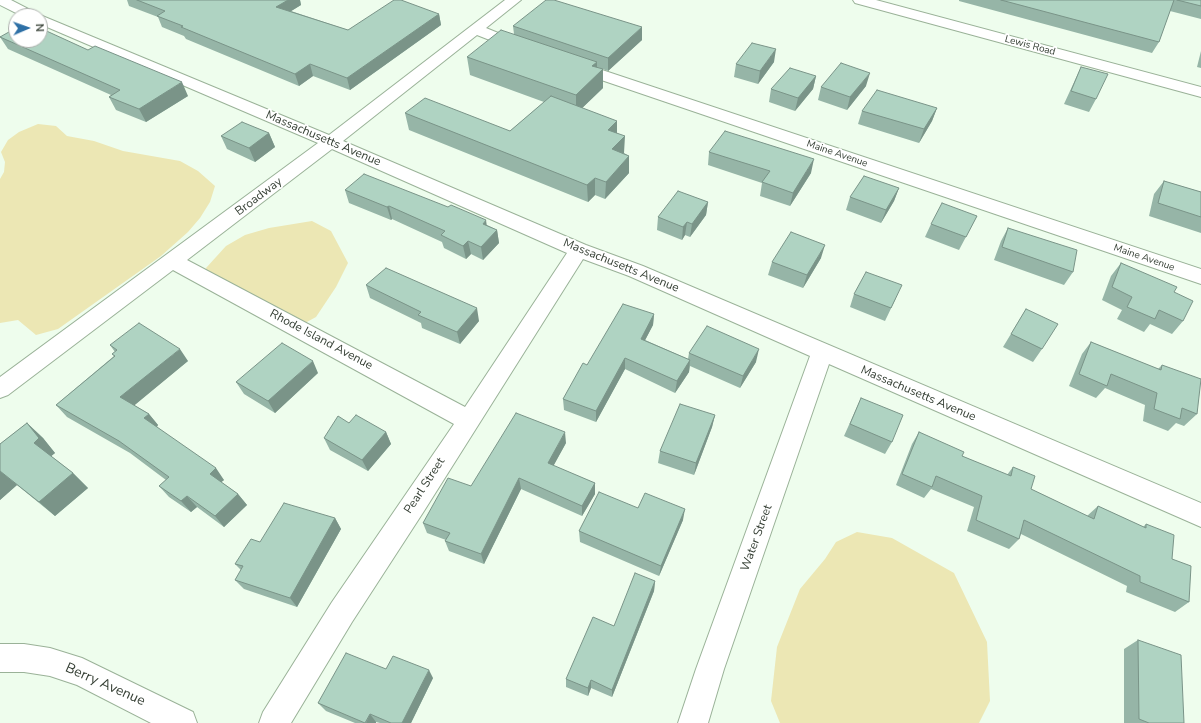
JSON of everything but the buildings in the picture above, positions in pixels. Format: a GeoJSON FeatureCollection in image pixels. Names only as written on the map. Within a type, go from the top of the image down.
{"type":"FeatureCollection","features":[{"type":"Feature","properties":{"kind":"street"},"geometry":{"type":"LineString","coordinates":[[0,0],[17,8]]}},
{"type":"Feature","properties":{"kind":"street","name":"Lewis Road"},"geometry":{"type":"LineString","coordinates":[[860,0],[1201,92]]}},
{"type":"Feature","properties":{"kind":"street","name":"Broadway"},"geometry":{"type":"LineString","coordinates":[[0,390],[331,142],[475,29],[508,1]]}},
{"type":"Feature","properties":{"kind":"street","name":"Massachusetts Avenue"},"geometry":{"type":"LineString","coordinates":[[48,22],[331,142],[579,250],[636,271],[822,353],[1201,515]]}},
{"type":"Feature","properties":{"kind":"street"},"geometry":{"type":"LineString","coordinates":[[475,29],[509,44],[539,54]]}},
{"type":"Feature","properties":{"kind":"street","name":"Maine Avenue"},"geometry":{"type":"LineString","coordinates":[[561,61],[1201,277]]}},
{"type":"Feature","properties":{"kind":"street","name":"Pearl Street"},"geometry":{"type":"LineString","coordinates":[[274,723],[342,612],[579,250]]}},
{"type":"Feature","properties":{"kind":"street","name":"Rhode Island Avenue"},"geometry":{"type":"LineString","coordinates":[[173,261],[468,420]]}},
{"type":"Feature","properties":{"kind":"street","name":"Water Street"},"geometry":{"type":"LineString","coordinates":[[693,723],[710,669],[822,353]]}},
{"type":"Feature","properties":{"kind":"street","name":"Berry Avenue"},"geometry":{"type":"LineString","coordinates":[[0,658],[24,658],[50,662],[82,672],[182,723]]}},
{"type":"Feature","properties":{"kind":"shaded area"},"geometry":{"type":"Polygon","coordinates":[[[38,124],[56,126],[67,136],[94,141],[123,151],[180,161],[198,171],[215,186],[210,202],[200,218],[188,232],[161,256],[58,329],[36,335],[18,320],[0,323],[0,179],[4,172],[5,162],[1,152],[8,140],[19,132],[38,124]]]}},
{"type":"Feature","properties":{"kind":"shaded area"},"geometry":{"type":"Polygon","coordinates":[[[312,221],[331,231],[348,263],[336,287],[316,317],[305,323],[210,281],[206,268],[226,246],[245,235],[269,228],[312,221]]]}},
{"type":"Feature","properties":{"kind":"shaded area"},"geometry":{"type":"Polygon","coordinates":[[[857,532],[892,538],[954,573],[987,642],[990,701],[979,723],[780,723],[771,701],[777,647],[800,589],[825,559],[836,542],[857,532]]]}}]}
